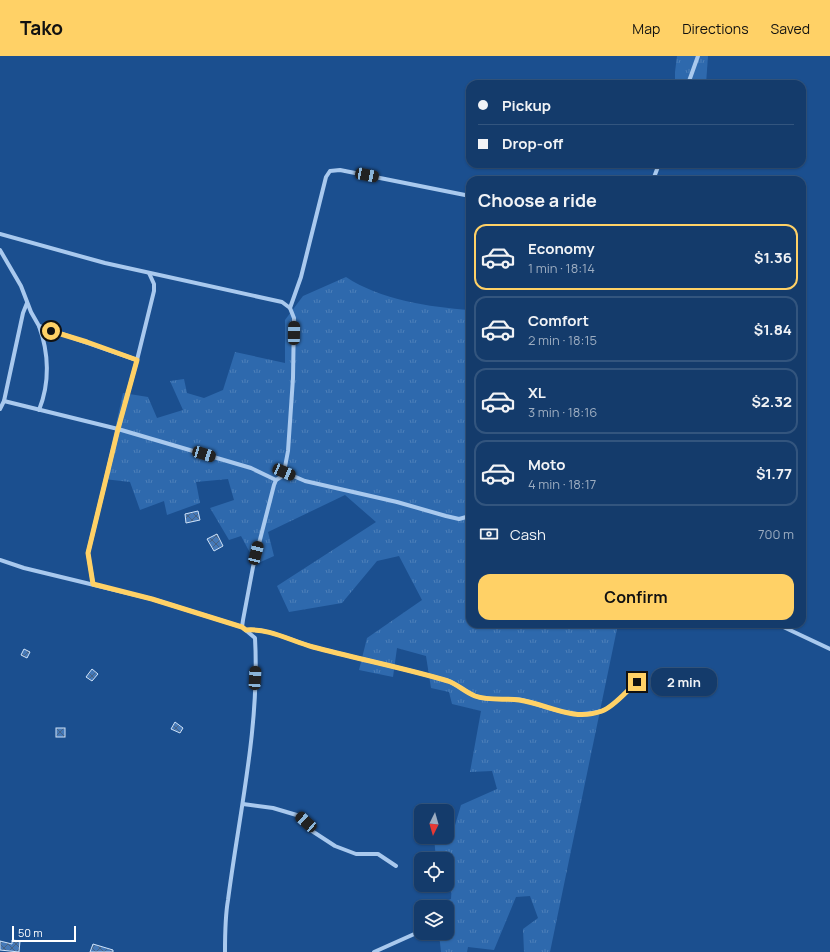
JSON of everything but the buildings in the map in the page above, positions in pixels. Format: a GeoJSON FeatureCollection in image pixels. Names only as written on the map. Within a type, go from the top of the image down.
{"type":"FeatureCollection","features":[{"type":"Feature","properties":{"kind":"street"},"geometry":{"type":"LineString","coordinates":[[689,80],[698,56]]}},
{"type":"Feature","properties":{"kind":"street"},"geometry":{"type":"LineString","coordinates":[[290,308],[301,277],[326,177],[330,171],[340,170],[466,195]]}},
{"type":"Feature","properties":{"kind":"street"},"geometry":{"type":"LineString","coordinates":[[0,234],[101,262],[282,302],[290,308],[294,318],[293,378],[288,450],[284,472],[281,477],[276,480],[253,567],[242,627]]}},
{"type":"Feature","properties":{"kind":"street"},"geometry":{"type":"LineString","coordinates":[[0,250],[21,286],[27,303],[44,338],[46,373],[44,397],[39,410]]}},
{"type":"Feature","properties":{"kind":"street"},"geometry":{"type":"LineString","coordinates":[[93,584],[88,553],[154,291],[154,284],[149,273]]}},
{"type":"Feature","properties":{"kind":"street"},"geometry":{"type":"LineString","coordinates":[[0,409],[4,401],[23,313],[27,303]]}},
{"type":"Feature","properties":{"kind":"street"},"geometry":{"type":"LineString","coordinates":[[39,326],[137,360]]}},
{"type":"Feature","properties":{"kind":"street"},"geometry":{"type":"LineString","coordinates":[[4,401],[118,429],[250,468],[276,480]]}},
{"type":"Feature","properties":{"kind":"street"},"geometry":{"type":"LineString","coordinates":[[284,472],[305,481],[390,500],[446,516],[459,519],[466,517]]}},
{"type":"Feature","properties":{"kind":"street"},"geometry":{"type":"LineString","coordinates":[[0,560],[24,568],[152,599],[242,627],[255,638],[256,651],[252,737],[228,901],[225,952]]}},
{"type":"Feature","properties":{"kind":"street"},"geometry":{"type":"LineString","coordinates":[[785,628],[830,649]]}},
{"type":"Feature","properties":{"kind":"street"},"geometry":{"type":"LineString","coordinates":[[246,630],[271,633],[317,648],[450,682],[474,696],[488,699],[506,698],[522,700],[563,713],[587,714],[603,711],[643,676]]}},
{"type":"Feature","properties":{"kind":"street"},"geometry":{"type":"LineString","coordinates":[[243,804],[273,808],[300,816],[312,831],[335,846],[356,854],[378,854],[396,866]]}},
{"type":"Feature","properties":{"kind":"street"},"geometry":{"type":"LineString","coordinates":[[374,952],[414,934]]}},
{"type":"Feature","properties":{"kind":"green space"},"geometry":{"type":"Polygon","coordinates":[[[677,56],[708,56],[706,80],[675,80],[677,56]]]}},
{"type":"Feature","properties":{"kind":"green space"},"geometry":{"type":"Polygon","coordinates":[[[346,277],[360,285],[390,297],[438,307],[466,310],[466,628],[617,628],[550,952],[524,952],[523,929],[538,918],[530,896],[516,897],[494,950],[468,947],[467,952],[441,952],[440,940],[454,940],[454,900],[448,900],[451,899],[451,892],[454,892],[454,852],[435,852],[435,844],[454,844],[454,829],[461,805],[497,789],[492,771],[470,772],[481,711],[452,704],[449,692],[431,688],[426,656],[397,648],[393,677],[359,670],[367,638],[422,600],[399,556],[377,561],[342,603],[289,612],[277,586],[376,522],[345,495],[268,532],[274,556],[256,564],[241,536],[229,540],[210,508],[234,500],[228,479],[196,482],[200,503],[167,515],[164,501],[140,510],[130,482],[104,479],[123,393],[148,397],[157,418],[183,410],[170,381],[184,379],[187,393],[204,398],[223,390],[235,352],[285,363],[285,320],[303,296],[346,277]]]}},
{"type":"Feature","properties":{"kind":"route"},"geometry":{"type":"LineString","coordinates":[[51,331],[137,360],[118,429],[88,553],[93,584],[152,599],[242,627],[246,630],[271,633],[337,654],[379,663],[450,682],[474,696],[488,699],[506,698],[522,700],[563,713],[587,714],[603,711],[637,682]]}}]}
